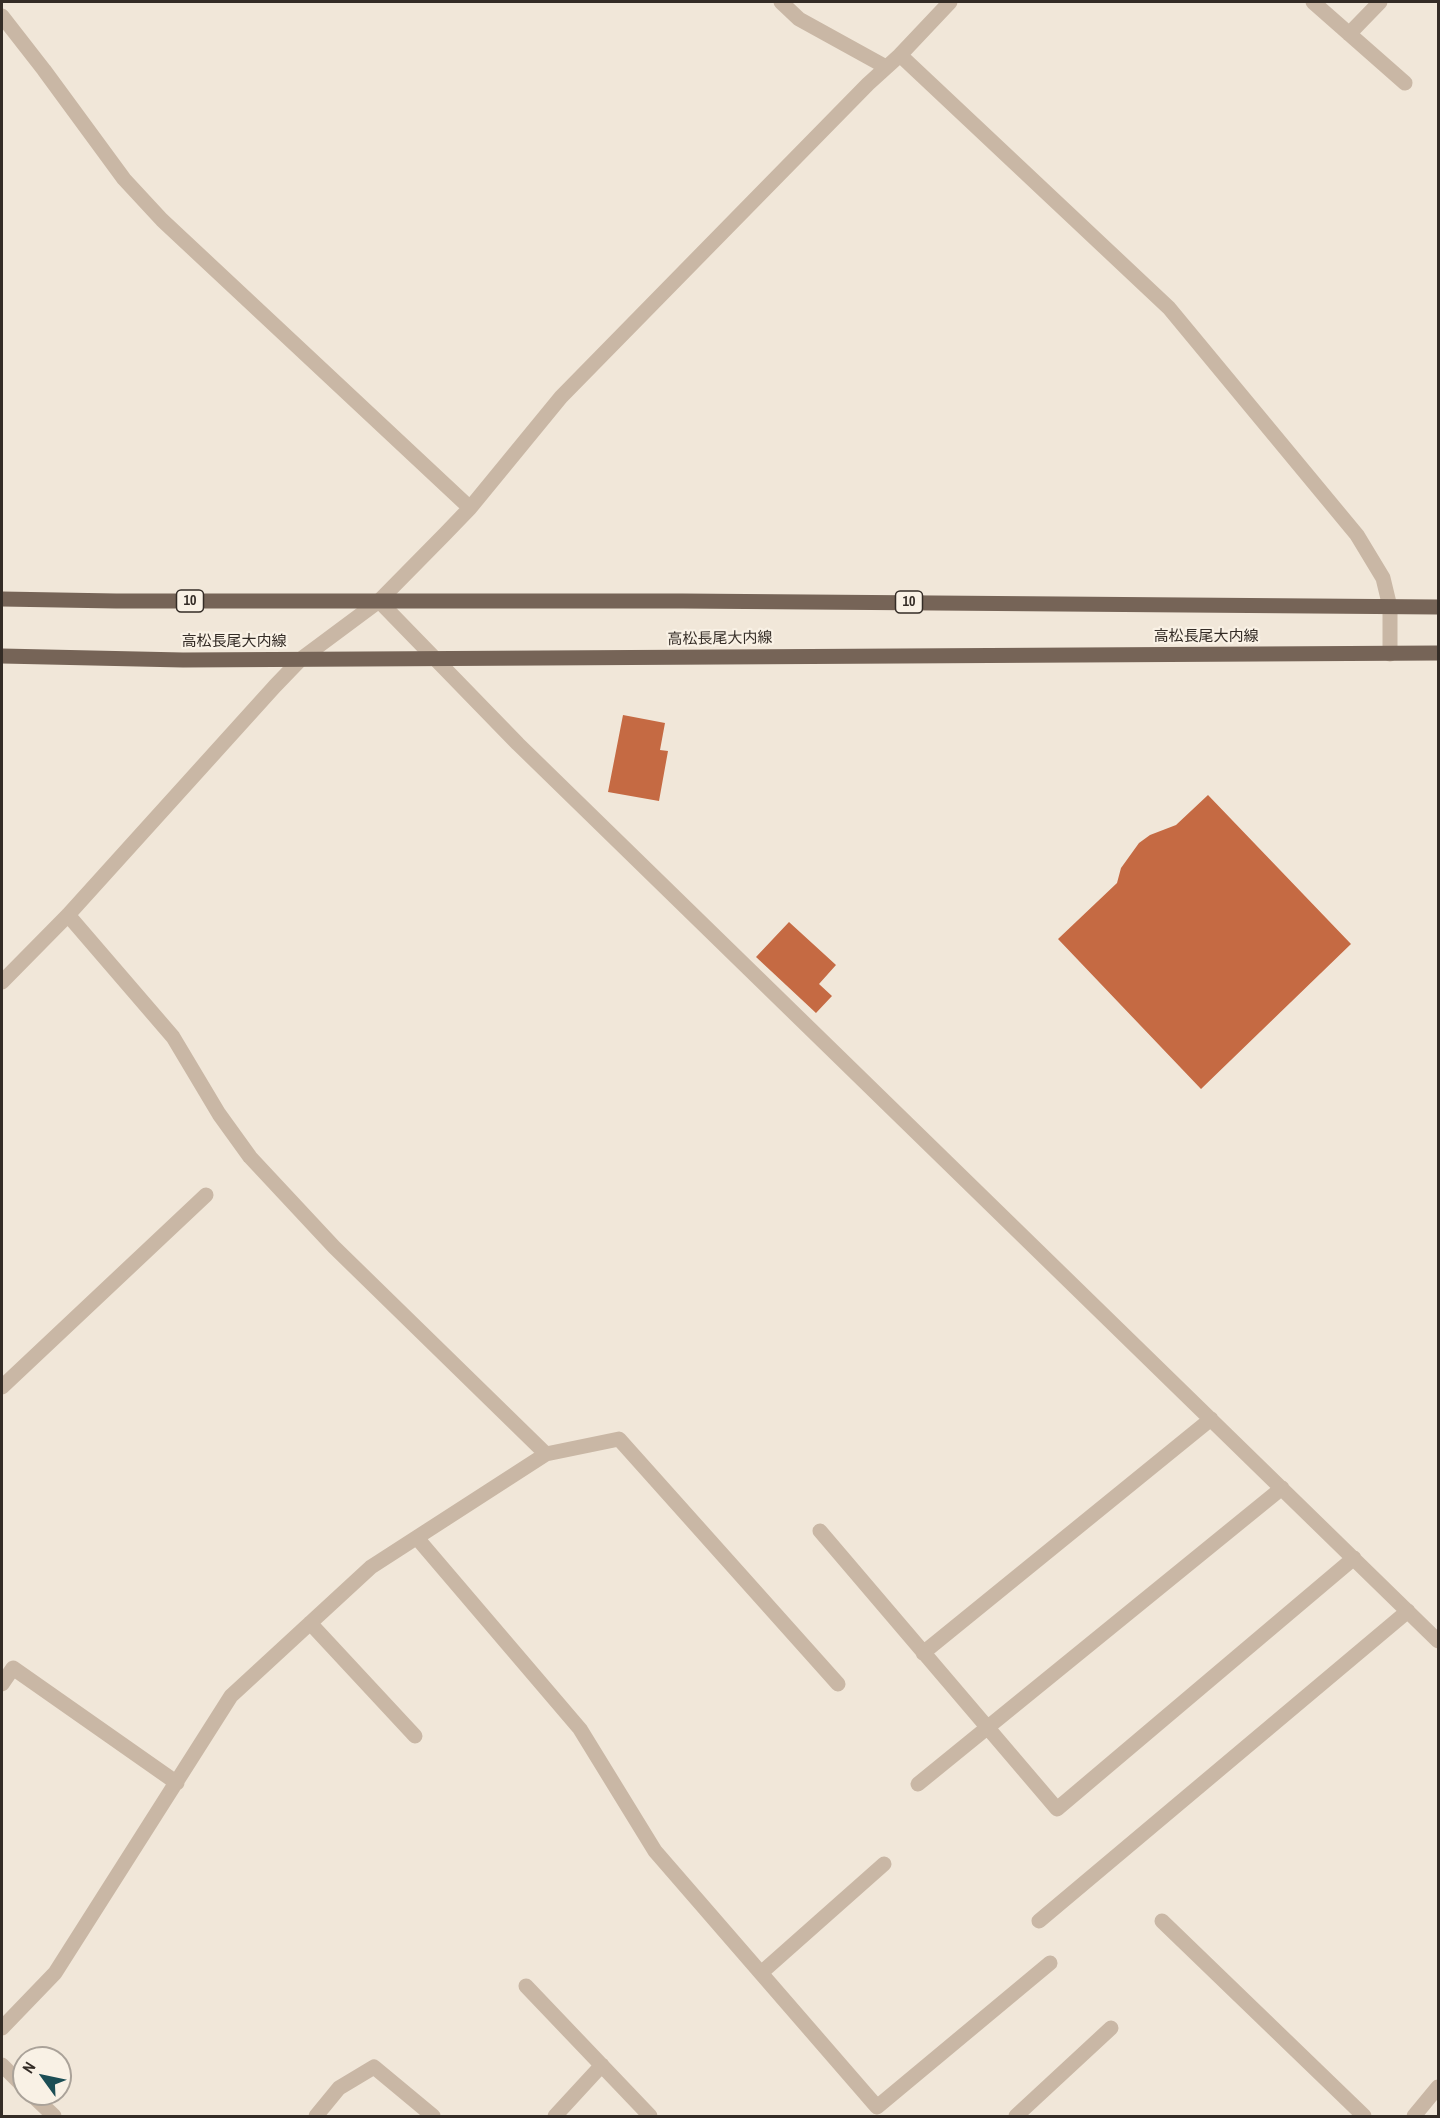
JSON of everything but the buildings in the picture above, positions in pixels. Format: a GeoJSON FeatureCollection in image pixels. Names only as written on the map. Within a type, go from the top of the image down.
{"type":"FeatureCollection","features":[{"type":"Feature","properties":{"kind":"main road","name":"10"},"geometry":{"type":"LineString","coordinates":[[2,599],[694,601],[1438,607]]}},
{"type":"Feature","properties":{"kind":"main road","name":"高松長尾大内線"},"geometry":{"type":"LineString","coordinates":[[2,656],[183,660],[1438,653]]}},
{"type":"Feature","properties":{"kind":"street"},"geometry":{"type":"LineString","coordinates":[[781,2],[799,19],[886,67]]}},
{"type":"Feature","properties":{"kind":"street"},"geometry":{"type":"LineString","coordinates":[[2,982],[68,915],[301,659],[379,601],[470,508],[561,397],[950,2]]}},
{"type":"Feature","properties":{"kind":"street"},"geometry":{"type":"LineString","coordinates":[[1313,2],[1405,83]]}},
{"type":"Feature","properties":{"kind":"street"},"geometry":{"type":"LineString","coordinates":[[1349,34],[1380,2]]}},
{"type":"Feature","properties":{"kind":"street"},"geometry":{"type":"LineString","coordinates":[[2,16],[45,70],[124,179],[162,220],[470,508]]}},
{"type":"Feature","properties":{"kind":"street"},"geometry":{"type":"LineString","coordinates":[[900,55],[1169,308],[1357,535],[1383,578],[1390,607],[1390,654]]}},
{"type":"Feature","properties":{"kind":"street"},"geometry":{"type":"LineString","coordinates":[[379,601],[518,744],[1438,1641]]}},
{"type":"Feature","properties":{"kind":"street"},"geometry":{"type":"LineString","coordinates":[[68,915],[174,1037],[219,1114],[250,1156],[334,1247],[546,1454]]}},
{"type":"Feature","properties":{"kind":"street"},"geometry":{"type":"LineString","coordinates":[[2,1387],[206,1195]]}},
{"type":"Feature","properties":{"kind":"street"},"geometry":{"type":"LineString","coordinates":[[923,1653],[1211,1419]]}},
{"type":"Feature","properties":{"kind":"street"},"geometry":{"type":"LineString","coordinates":[[2,2028],[55,1973],[231,1696],[371,1567],[546,1454],[619,1439],[838,1684]]}},
{"type":"Feature","properties":{"kind":"street"},"geometry":{"type":"LineString","coordinates":[[918,1784],[1282,1488]]}},
{"type":"Feature","properties":{"kind":"street"},"geometry":{"type":"LineString","coordinates":[[820,1531],[1057,1809],[1353,1558]]}},
{"type":"Feature","properties":{"kind":"street"},"geometry":{"type":"LineString","coordinates":[[417,1538],[580,1729],[655,1851],[877,2107],[1050,1963]]}},
{"type":"Feature","properties":{"kind":"street"},"geometry":{"type":"LineString","coordinates":[[1039,1921],[1408,1611]]}},
{"type":"Feature","properties":{"kind":"street"},"geometry":{"type":"LineString","coordinates":[[310,1623],[415,1736]]}},
{"type":"Feature","properties":{"kind":"street"},"geometry":{"type":"LineString","coordinates":[[2,1684],[13,1668],[177,1783]]}},
{"type":"Feature","properties":{"kind":"street"},"geometry":{"type":"LineString","coordinates":[[760,1973],[884,1864]]}},
{"type":"Feature","properties":{"kind":"street"},"geometry":{"type":"LineString","coordinates":[[1162,1921],[1364,2116]]}},
{"type":"Feature","properties":{"kind":"street"},"geometry":{"type":"LineString","coordinates":[[525,1986],[650,2116]]}},
{"type":"Feature","properties":{"kind":"street"},"geometry":{"type":"LineString","coordinates":[[1017,2116],[1111,2028]]}},
{"type":"Feature","properties":{"kind":"street"},"geometry":{"type":"LineString","coordinates":[[555,2116],[602,2065]]}},
{"type":"Feature","properties":{"kind":"street"},"geometry":{"type":"LineString","coordinates":[[316,2116],[339,2088],[374,2067],[433,2116]]}},
{"type":"Feature","properties":{"kind":"street"},"geometry":{"type":"LineString","coordinates":[[1414,2116],[1438,2087]]}}]}
